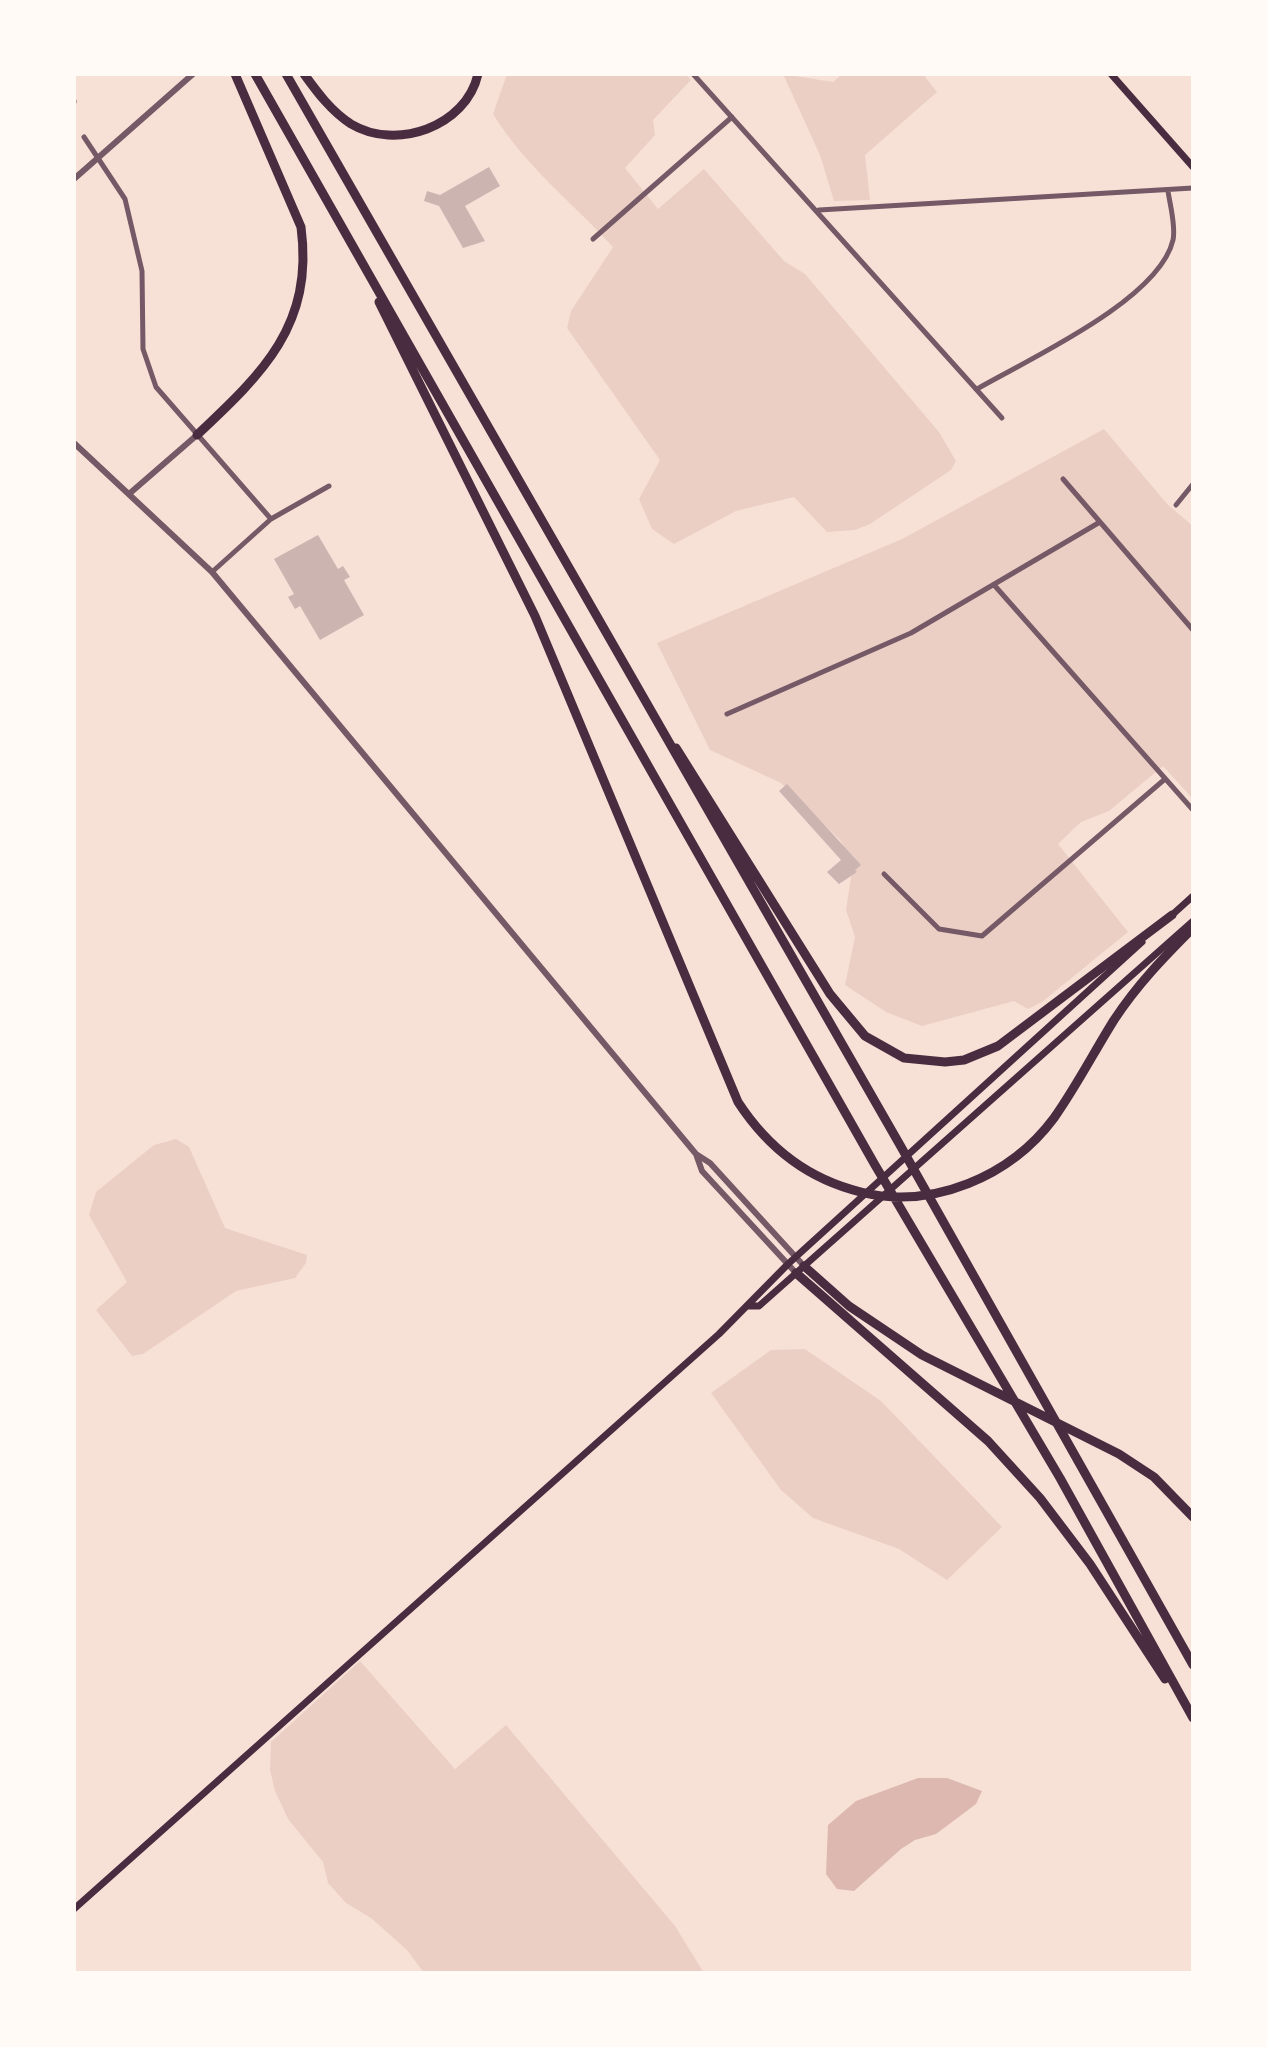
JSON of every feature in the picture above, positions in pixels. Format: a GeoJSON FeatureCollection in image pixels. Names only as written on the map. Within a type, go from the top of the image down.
{"type":"FeatureCollection","features":[{"type":"Feature","properties":{"kind":"highway"},"geometry":{"type":"LineString","coordinates":[[197,435],[263,369],[286,338],[298,307],[303,278],[301,227],[235,74]]}},
{"type":"Feature","properties":{"kind":"highway"},"geometry":{"type":"LineString","coordinates":[[286,74],[646,707],[900,1145],[1193,1665]]}},
{"type":"Feature","properties":{"kind":"highway"},"geometry":{"type":"LineString","coordinates":[[304,74],[321,97],[352,124],[372,133],[395,136],[429,129],[447,118],[464,102],[478,74]]}},
{"type":"Feature","properties":{"kind":"highway"},"geometry":{"type":"LineString","coordinates":[[255,75],[875,1165],[1060,1478],[1193,1720]]}},
{"type":"Feature","properties":{"kind":"highway"},"geometry":{"type":"LineString","coordinates":[[350,241],[406,360],[535,616],[738,1102],[754,1127],[772,1145],[816,1176],[849,1189],[893,1197],[952,1189],[1003,1165],[1043,1131],[1136,989],[1193,928]]}},
{"type":"Feature","properties":{"kind":"highway"},"geometry":{"type":"LineString","coordinates":[[646,707],[696,775],[830,994],[865,1036],[904,1058],[945,1062],[964,1060],[998,1046],[1172,915]]}},
{"type":"Feature","properties":{"kind":"highway"},"geometry":{"type":"LineString","coordinates":[[800,1269],[988,1441],[1040,1498],[1090,1564],[1193,1720]]}},
{"type":"Feature","properties":{"kind":"highway"},"geometry":{"type":"LineString","coordinates":[[800,1269],[922,1355],[1119,1454],[1154,1477],[1193,1517]]}},
{"type":"Feature","properties":{"kind":"main road"},"geometry":{"type":"LineString","coordinates":[[1111,74],[1193,167]]}},
{"type":"Feature","properties":{"kind":"main road"},"geometry":{"type":"LineString","coordinates":[[74,1909],[749,1306],[752,1298],[788,1264],[1193,896]]}},
{"type":"Feature","properties":{"kind":"main road"},"geometry":{"type":"LineString","coordinates":[[749,1306],[759,1306],[1193,921]]}},
{"type":"Feature","properties":{"kind":"street"},"geometry":{"type":"LineString","coordinates":[[74,179],[193,74]]}},
{"type":"Feature","properties":{"kind":"street"},"geometry":{"type":"LineString","coordinates":[[693,74],[1002,418]]}},
{"type":"Feature","properties":{"kind":"street"},"geometry":{"type":"LineString","coordinates":[[593,239],[732,117]]}},
{"type":"Feature","properties":{"kind":"street"},"geometry":{"type":"LineString","coordinates":[[84,137],[125,199],[135,231],[142,271],[143,349],[150,372],[169,404],[271,519]]}},
{"type":"Feature","properties":{"kind":"street"},"geometry":{"type":"LineString","coordinates":[[818,210],[1193,188]]}},
{"type":"Feature","properties":{"kind":"street"},"geometry":{"type":"LineString","coordinates":[[977,389],[1129,301],[1158,270],[1174,239],[1168,191]]}},
{"type":"Feature","properties":{"kind":"street"},"geometry":{"type":"LineString","coordinates":[[129,494],[197,435]]}},
{"type":"Feature","properties":{"kind":"street"},"geometry":{"type":"LineString","coordinates":[[74,443],[212,572],[696,1154],[710,1163],[797,1257],[800,1269]]}},
{"type":"Feature","properties":{"kind":"street"},"geometry":{"type":"LineString","coordinates":[[1063,479],[1193,630]]}},
{"type":"Feature","properties":{"kind":"street"},"geometry":{"type":"LineString","coordinates":[[1176,505],[1193,484]]}},
{"type":"Feature","properties":{"kind":"street"},"geometry":{"type":"LineString","coordinates":[[212,572],[271,519],[329,486]]}},
{"type":"Feature","properties":{"kind":"street"},"geometry":{"type":"LineString","coordinates":[[727,714],[911,633],[1100,522]]}},
{"type":"Feature","properties":{"kind":"street"},"geometry":{"type":"LineString","coordinates":[[995,586],[1193,810]]}},
{"type":"Feature","properties":{"kind":"street"},"geometry":{"type":"LineString","coordinates":[[884,874],[939,929],[982,936],[1165,779]]}},
{"type":"Feature","properties":{"kind":"street"},"geometry":{"type":"LineString","coordinates":[[696,1154],[702,1171],[788,1264],[800,1269]]}},
{"type":"Feature","properties":{"kind":"shaded area"},"geometry":{"type":"Polygon","coordinates":[[[507,74],[686,74],[691,80],[653,120],[655,135],[625,168],[658,209],[704,169],[784,261],[805,274],[939,432],[956,461],[951,470],[870,524],[855,530],[827,532],[794,497],[736,511],[674,544],[652,529],[639,499],[660,460],[567,328],[571,311],[613,247],[534,167],[493,114],[507,74]]]}},
{"type":"Feature","properties":{"kind":"shaded area"},"geometry":{"type":"Polygon","coordinates":[[[783,74],[833,82],[842,74],[923,74],[937,92],[865,155],[870,200],[834,201],[820,155],[783,74]]]}},
{"type":"Feature","properties":{"kind":"shaded area"},"geometry":{"type":"Polygon","coordinates":[[[1104,429],[1168,505],[1193,526],[1193,799],[1163,766],[1109,811],[1081,822],[1058,844],[1128,932],[1042,1002],[1028,1009],[1014,1001],[922,1026],[886,1012],[845,985],[855,937],[846,910],[853,864],[840,840],[781,783],[710,750],[657,643],[902,539],[1104,429]]]}},
{"type":"Feature","properties":{"kind":"shaded area"},"geometry":{"type":"Polygon","coordinates":[[[176,1139],[189,1147],[225,1228],[307,1255],[306,1263],[295,1278],[236,1291],[143,1354],[132,1356],[96,1310],[127,1282],[89,1215],[96,1192],[154,1145],[176,1139]]]}},
{"type":"Feature","properties":{"kind":"shaded area"},"geometry":{"type":"Polygon","coordinates":[[[805,1349],[881,1401],[1002,1527],[947,1580],[899,1549],[813,1518],[781,1490],[711,1393],[771,1350],[805,1349]]]}},
{"type":"Feature","properties":{"kind":"shaded area"},"geometry":{"type":"Polygon","coordinates":[[[360,1661],[455,1769],[506,1725],[675,1926],[704,1973],[424,1973],[407,1950],[371,1918],[346,1903],[328,1883],[323,1862],[288,1819],[275,1791],[270,1770],[271,1742],[360,1661]]]}},
{"type":"Feature","properties":{"kind":"shaded area"},"geometry":{"type":"Polygon","coordinates":[[[918,1778],[947,1778],[982,1791],[976,1804],[936,1834],[915,1840],[901,1849],[854,1891],[837,1889],[826,1874],[828,1825],[856,1801],[918,1778]]]}},
{"type":"Feature","properties":{"kind":"building"},"geometry":{"type":"Polygon","coordinates":[[[489,167],[500,186],[465,206],[485,241],[463,248],[439,206],[424,201],[427,191],[440,195],[489,167]]]}},
{"type":"Feature","properties":{"kind":"building"},"geometry":{"type":"Polygon","coordinates":[[[318,535],[338,569],[343,566],[350,577],[344,580],[364,615],[320,640],[300,606],[295,609],[288,597],[294,594],[274,559],[318,535]]]}},
{"type":"Feature","properties":{"kind":"building"},"geometry":{"type":"Polygon","coordinates":[[[787,784],[861,865],[855,870],[857,872],[839,884],[827,872],[841,860],[779,791],[787,784]]]}}]}
